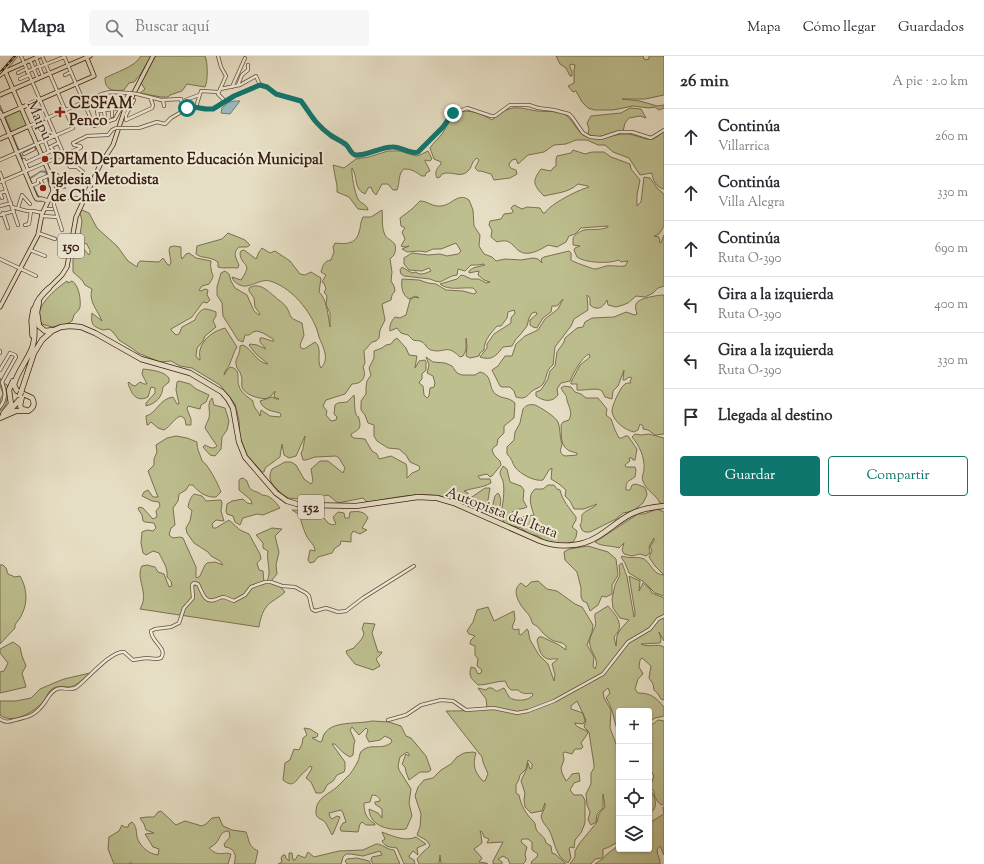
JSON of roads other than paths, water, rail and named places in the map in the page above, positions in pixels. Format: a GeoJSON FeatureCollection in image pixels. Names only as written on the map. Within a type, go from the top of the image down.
{"type":"FeatureCollection","features":[{"type":"Feature","properties":{"kind":"highway"},"geometry":{"type":"LineString","coordinates":[[49,288],[38,304],[38,324],[46,331],[61,327]]}},
{"type":"Feature","properties":{"kind":"highway"},"geometry":{"type":"LineString","coordinates":[[1,416],[14,411],[28,411],[33,407],[34,402],[32,398],[16,390],[14,384],[32,346],[34,337],[33,317],[35,307],[40,297],[49,288]]}},
{"type":"Feature","properties":{"kind":"highway","name":"Autopista del Itata"},"geometry":{"type":"LineString","coordinates":[[21,394],[38,345],[49,334],[61,327],[71,326],[85,329],[141,359],[190,373],[222,392],[233,408],[240,445],[247,459],[278,495],[292,503],[308,505],[359,506],[421,497],[437,498],[454,503],[540,541],[564,546],[590,541],[632,513],[648,508],[664,506]]}},
{"type":"Feature","properties":{"kind":"highway","name":"Autopista del Itata"},"geometry":{"type":"LineString","coordinates":[[1,416],[13,406],[21,394],[41,343],[57,331],[67,328],[76,328],[92,334],[140,360],[189,374],[221,393],[228,401],[232,409],[239,445],[245,460],[276,495],[283,501],[293,505],[310,507],[361,507],[419,499],[436,499],[451,504],[540,543],[562,547],[574,546],[592,541],[633,515],[647,509],[664,506]]}},
{"type":"Feature","properties":{"kind":"highway"},"geometry":{"type":"LineString","coordinates":[[1,416],[11,405],[12,400],[9,390],[15,378]]}},
{"type":"Feature","properties":{"kind":"highway"},"geometry":{"type":"LineString","coordinates":[[15,378],[13,388],[17,392],[31,399],[32,405],[30,409],[24,410],[21,407],[20,404],[21,394]]}},
{"type":"Feature","properties":{"kind":"main road"},"geometry":{"type":"LineString","coordinates":[[0,75],[5,71],[41,56]]}},
{"type":"Feature","properties":{"kind":"main road","name":"150"},"geometry":{"type":"LineString","coordinates":[[49,288],[65,271],[68,264],[75,222],[79,210],[101,164],[113,145],[124,112],[153,56]]}},
{"type":"Feature","properties":{"kind":"main road"},"geometry":{"type":"LineString","coordinates":[[0,96],[88,57],[94,76],[2,115],[27,170],[36,198],[48,201]]}},
{"type":"Feature","properties":{"kind":"main road","name":"Maipú"},"geometry":{"type":"LineString","coordinates":[[5,71],[45,162],[48,176],[53,188]]}},
{"type":"Feature","properties":{"kind":"main road"},"geometry":{"type":"LineString","coordinates":[[0,139],[29,126]]}},
{"type":"Feature","properties":{"kind":"main road"},"geometry":{"type":"LineString","coordinates":[[0,307],[38,233],[42,214],[53,188]]}},
{"type":"Feature","properties":{"kind":"main road","name":"150"},"geometry":{"type":"LineString","coordinates":[[15,378],[31,346],[31,318],[34,304],[42,292],[57,280]]}},
{"type":"Feature","properties":{"kind":"street"},"geometry":{"type":"LineString","coordinates":[[5,71],[16,56]]}},
{"type":"Feature","properties":{"kind":"street"},"geometry":{"type":"LineString","coordinates":[[21,56],[68,166],[77,166],[83,172]]}},
{"type":"Feature","properties":{"kind":"street"},"geometry":{"type":"LineString","coordinates":[[0,160],[18,152],[25,152],[32,149],[37,144],[73,128],[46,64],[41,56]]}},
{"type":"Feature","properties":{"kind":"street"},"geometry":{"type":"LineString","coordinates":[[18,73],[34,69],[64,56],[93,125],[95,126],[115,119],[129,93]]}},
{"type":"Feature","properties":{"kind":"street"},"geometry":{"type":"LineString","coordinates":[[218,56],[221,67],[226,76],[219,96],[225,101]]}},
{"type":"Feature","properties":{"kind":"street"},"geometry":{"type":"LineString","coordinates":[[36,58],[43,76]]}},
{"type":"Feature","properties":{"kind":"street"},"geometry":{"type":"LineString","coordinates":[[231,87],[245,58]]}},
{"type":"Feature","properties":{"kind":"street"},"geometry":{"type":"LineString","coordinates":[[30,60],[38,79]]}},
{"type":"Feature","properties":{"kind":"street"},"geometry":{"type":"LineString","coordinates":[[238,86],[244,72],[248,70],[248,65]]}},
{"type":"Feature","properties":{"kind":"street"},"geometry":{"type":"LineString","coordinates":[[239,70],[244,72]]}},
{"type":"Feature","properties":{"kind":"street"},"geometry":{"type":"LineString","coordinates":[[65,75],[71,72]]}},
{"type":"Feature","properties":{"kind":"street"},"geometry":{"type":"LineString","coordinates":[[20,79],[29,75]]}},
{"type":"Feature","properties":{"kind":"street"},"geometry":{"type":"LineString","coordinates":[[196,107],[201,91],[220,90],[238,86],[256,76],[260,85]]}},
{"type":"Feature","properties":{"kind":"street"},"geometry":{"type":"LineString","coordinates":[[220,90],[227,78]]}},
{"type":"Feature","properties":{"kind":"street"},"geometry":{"type":"LineString","coordinates":[[1,181],[80,148],[81,146],[74,145],[73,143],[85,136],[108,135],[116,128],[139,128],[157,122],[166,123],[171,118],[188,108],[196,107],[213,109],[242,92],[260,85],[266,86],[272,92],[277,94],[301,101],[313,119],[326,132],[334,139],[344,143],[356,155],[392,147],[414,153],[418,152],[443,127],[452,114],[467,108],[492,116],[495,116],[512,105],[529,105],[554,110],[570,115],[584,134],[596,138],[608,136],[618,132],[632,132],[651,138],[664,130]]}},
{"type":"Feature","properties":{"kind":"street"},"geometry":{"type":"LineString","coordinates":[[29,126],[106,93],[129,93],[163,100],[182,100],[199,95]]}},
{"type":"Feature","properties":{"kind":"street"},"geometry":{"type":"LineString","coordinates":[[134,100],[126,115],[125,119],[127,120],[152,108],[153,105],[150,97]]}},
{"type":"Feature","properties":{"kind":"street"},"geometry":{"type":"LineString","coordinates":[[163,100],[164,106]]}},
{"type":"Feature","properties":{"kind":"street"},"geometry":{"type":"LineString","coordinates":[[182,100],[183,111]]}},
{"type":"Feature","properties":{"kind":"street"},"geometry":{"type":"LineString","coordinates":[[112,109],[117,105]]}},
{"type":"Feature","properties":{"kind":"street"},"geometry":{"type":"LineString","coordinates":[[98,116],[97,111],[121,107]]}},
{"type":"Feature","properties":{"kind":"street"},"geometry":{"type":"LineString","coordinates":[[112,109],[112,116]]}},
{"type":"Feature","properties":{"kind":"street"},"geometry":{"type":"LineString","coordinates":[[104,110],[105,118]]}},
{"type":"Feature","properties":{"kind":"street"},"geometry":{"type":"LineString","coordinates":[[44,141],[56,158]]}},
{"type":"Feature","properties":{"kind":"street"},"geometry":{"type":"LineString","coordinates":[[49,147],[58,143]]}},
{"type":"Feature","properties":{"kind":"street"},"geometry":{"type":"LineString","coordinates":[[27,170],[24,161],[51,151]]}},
{"type":"Feature","properties":{"kind":"street"},"geometry":{"type":"LineString","coordinates":[[35,158],[38,165]]}},
{"type":"Feature","properties":{"kind":"street"},"geometry":{"type":"LineString","coordinates":[[0,173],[1,181],[11,203],[18,225]]}},
{"type":"Feature","properties":{"kind":"street"},"geometry":{"type":"LineString","coordinates":[[32,186],[48,176],[57,174]]}},
{"type":"Feature","properties":{"kind":"street"},"geometry":{"type":"LineString","coordinates":[[36,178],[40,181]]}},
{"type":"Feature","properties":{"kind":"street"},"geometry":{"type":"LineString","coordinates":[[59,183],[53,188],[53,196],[62,230]]}},
{"type":"Feature","properties":{"kind":"street"},"geometry":{"type":"LineString","coordinates":[[2,198],[0,193],[6,191]]}},
{"type":"Feature","properties":{"kind":"street"},"geometry":{"type":"LineString","coordinates":[[18,208],[22,195],[30,204]]}},
{"type":"Feature","properties":{"kind":"street"},"geometry":{"type":"LineString","coordinates":[[53,196],[60,198],[77,198]]}},
{"type":"Feature","properties":{"kind":"street"},"geometry":{"type":"LineString","coordinates":[[0,206],[11,203]]}},
{"type":"Feature","properties":{"kind":"street"},"geometry":{"type":"LineString","coordinates":[[12,207],[58,217]]}},
{"type":"Feature","properties":{"kind":"street"},"geometry":{"type":"LineString","coordinates":[[45,209],[52,209]]}},
{"type":"Feature","properties":{"kind":"street"},"geometry":{"type":"LineString","coordinates":[[8,228],[1,214],[14,211]]}},
{"type":"Feature","properties":{"kind":"street"},"geometry":{"type":"LineString","coordinates":[[25,225],[30,223],[31,211]]}},
{"type":"Feature","properties":{"kind":"street"},"geometry":{"type":"LineString","coordinates":[[38,233],[55,239]]}},
{"type":"Feature","properties":{"kind":"street"},"geometry":{"type":"LineString","coordinates":[[30,250],[45,256]]}},
{"type":"Feature","properties":{"kind":"street"},"geometry":{"type":"LineString","coordinates":[[0,259],[20,267],[36,276]]}},
{"type":"Feature","properties":{"kind":"street"},"geometry":{"type":"LineString","coordinates":[[0,370],[11,353],[16,356],[2,382],[5,389],[4,398],[0,407]]}},
{"type":"Feature","properties":{"kind":"street"},"geometry":{"type":"LineString","coordinates":[[3,365],[9,368]]}},
{"type":"Feature","properties":{"kind":"street"},"geometry":{"type":"LineString","coordinates":[[0,719],[8,722],[32,716],[42,707],[54,690],[60,688],[76,688],[118,652],[125,652],[133,660],[143,658],[161,658],[163,655],[162,651],[151,635],[151,631],[154,629],[171,628],[179,623],[184,608],[193,598],[192,585],[194,583],[198,584],[203,595],[208,599],[212,600],[223,597],[235,601],[245,595],[251,587],[265,582],[272,582],[280,586],[295,587],[306,593],[312,609],[315,611],[326,608],[340,612],[347,610],[363,598],[414,566]]}},
{"type":"Feature","properties":{"kind":"street"},"geometry":{"type":"LineString","coordinates":[[388,720],[405,716],[419,706],[441,700],[453,701],[466,710],[492,708],[517,713],[528,711],[554,701],[603,674],[628,642],[650,629],[658,619],[664,616]]}},
{"type":"Feature","properties":{"kind":"water"},"geometry":{"type":"Polygon","coordinates":[[[240,101],[230,114],[221,113],[222,108],[229,102],[240,101]]]}},
{"type":"Feature","properties":{"kind":"water"},"geometry":{"type":"Polygon","coordinates":[[[0,105],[27,169],[29,178],[41,171],[45,171],[48,175],[51,188],[66,188],[51,189],[46,173],[40,172],[30,179],[39,197],[32,188],[18,150],[0,110],[0,105]]]}},
{"type":"Feature","properties":{"kind":"railway"},"geometry":{"type":"LineString","coordinates":[[0,73],[15,56]]}},
{"type":"Feature","properties":{"kind":"place","name":"CESFAM Penco"},"geometry":{"type":"Point","coordinates":[60,112]}},
{"type":"Feature","properties":{"kind":"place","name":"DEM Departamento Educación Municipal"},"geometry":{"type":"Point","coordinates":[45,159]}},
{"type":"Feature","properties":{"kind":"place","name":"Iglesia Metodista de Chile"},"geometry":{"type":"Point","coordinates":[43,188]}}]}
